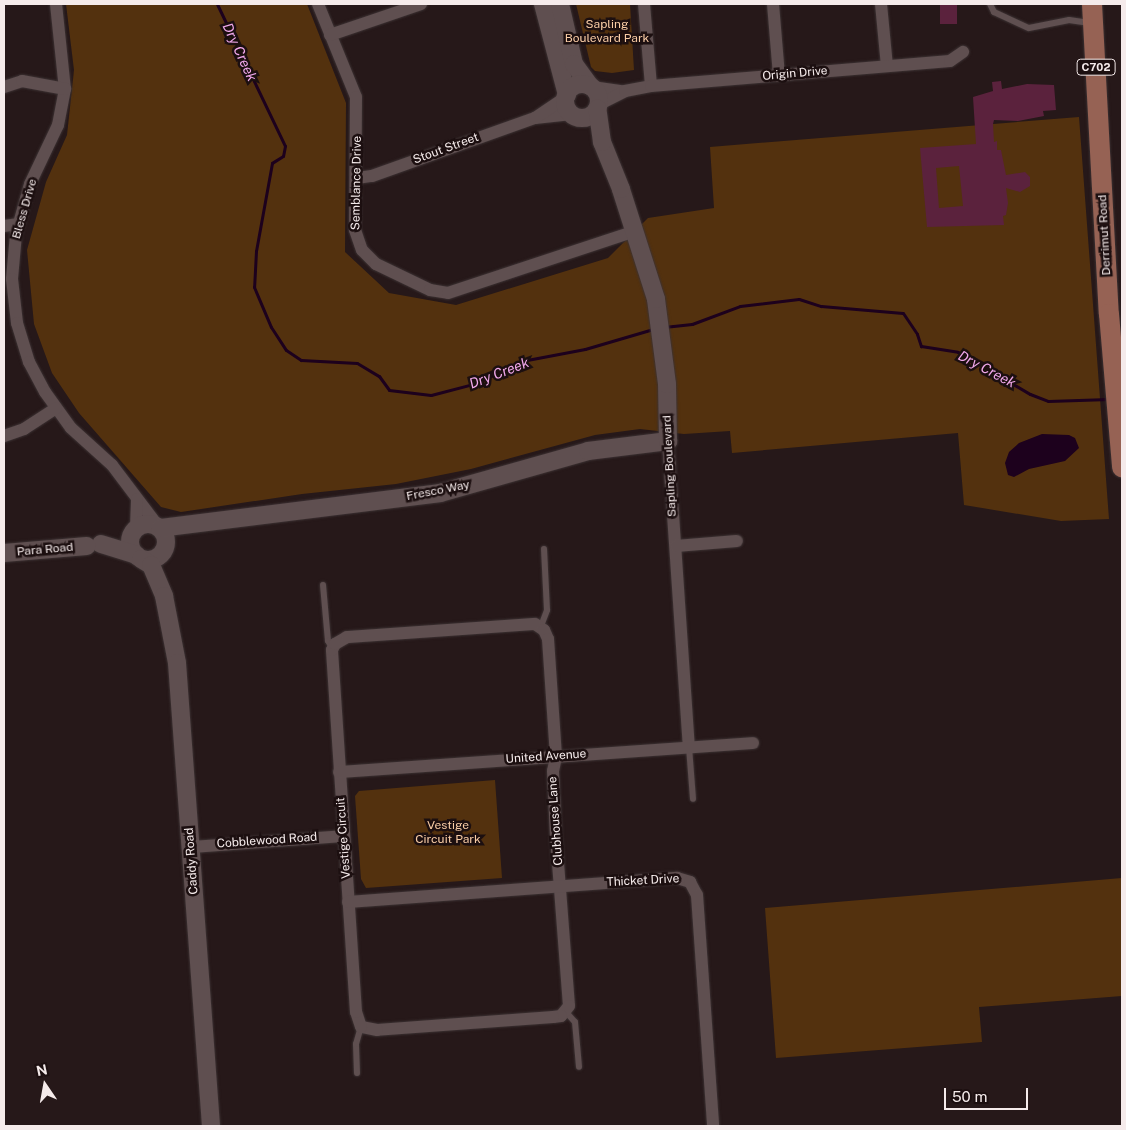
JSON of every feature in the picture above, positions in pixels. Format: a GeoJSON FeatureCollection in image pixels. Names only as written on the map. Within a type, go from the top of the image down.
{"type":"FeatureCollection","features":[{"type":"Feature","properties":{"kind":"main road","name":"Derrimut Road"},"geometry":{"type":"LineString","coordinates":[[1093,14],[1111,336],[1122,467]]}},
{"type":"Feature","properties":{"kind":"street","name":"Bless Drive"},"geometry":{"type":"LineString","coordinates":[[56,4],[65,89],[58,126],[30,184],[19,224],[12,279],[17,323],[29,362],[56,408],[71,428],[112,466],[159,527]]}},
{"type":"Feature","properties":{"kind":"street","name":"Semblance Drive"},"geometry":{"type":"LineString","coordinates":[[318,4],[356,97],[357,178],[355,230],[362,250],[376,264],[438,293],[455,292],[635,231]]}},
{"type":"Feature","properties":{"kind":"street"},"geometry":{"type":"LineString","coordinates":[[330,35],[421,4]]}},
{"type":"Feature","properties":{"kind":"street"},"geometry":{"type":"LineString","coordinates":[[543,4],[566,96],[566,105],[574,115],[588,116],[598,107],[597,94],[574,64],[560,4]]}},
{"type":"Feature","properties":{"kind":"street"},"geometry":{"type":"LineString","coordinates":[[644,4],[652,86]]}},
{"type":"Feature","properties":{"kind":"street"},"geometry":{"type":"LineString","coordinates":[[773,4],[779,75]]}},
{"type":"Feature","properties":{"kind":"street"},"geometry":{"type":"LineString","coordinates":[[882,4],[887,66]]}},
{"type":"Feature","properties":{"kind":"street","name":"Origin Drive"},"geometry":{"type":"LineString","coordinates":[[591,87],[625,91],[652,86],[950,61],[963,52]]}},
{"type":"Feature","properties":{"kind":"street"},"geometry":{"type":"LineString","coordinates":[[4,87],[22,82],[65,89]]}},
{"type":"Feature","properties":{"kind":"street"},"geometry":{"type":"LineString","coordinates":[[566,96],[576,85],[591,87]]}},
{"type":"Feature","properties":{"kind":"street","name":"Origin Drive"},"geometry":{"type":"LineString","coordinates":[[598,107],[625,91]]}},
{"type":"Feature","properties":{"kind":"street","name":"Stout Street"},"geometry":{"type":"LineString","coordinates":[[535,118],[566,96]]}},
{"type":"Feature","properties":{"kind":"street","name":"Sapling Boulevard"},"geometry":{"type":"LineString","coordinates":[[598,107],[602,142],[635,231],[656,299],[664,359],[690,747]]}},
{"type":"Feature","properties":{"kind":"street","name":"Stout Street"},"geometry":{"type":"LineString","coordinates":[[357,178],[372,176],[535,118],[574,115]]}},
{"type":"Feature","properties":{"kind":"street","name":"Sapling Boulevard"},"geometry":{"type":"LineString","coordinates":[[574,115],[602,142]]}},
{"type":"Feature","properties":{"kind":"street"},"geometry":{"type":"LineString","coordinates":[[4,226],[19,224]]}},
{"type":"Feature","properties":{"kind":"street"},"geometry":{"type":"LineString","coordinates":[[4,436],[24,428],[56,408]]}},
{"type":"Feature","properties":{"kind":"street","name":"Fresco Way"},"geometry":{"type":"LineString","coordinates":[[159,527],[205,524],[440,493],[588,452],[668,441]]}},
{"type":"Feature","properties":{"kind":"street"},"geometry":{"type":"LineString","coordinates":[[137,499],[135,530],[130,544],[138,557]]}},
{"type":"Feature","properties":{"kind":"street"},"geometry":{"type":"LineString","coordinates":[[146,523],[159,527],[166,537],[165,550],[154,559],[138,557],[94,545],[115,541],[146,523]]}},
{"type":"Feature","properties":{"kind":"street","name":"Fresco Way"},"geometry":{"type":"LineString","coordinates":[[165,550],[178,536],[205,524]]}},
{"type":"Feature","properties":{"kind":"street"},"geometry":{"type":"LineString","coordinates":[[676,546],[737,541]]}},
{"type":"Feature","properties":{"kind":"street","name":"Para Road"},"geometry":{"type":"LineString","coordinates":[[4,553],[94,545]]}},
{"type":"Feature","properties":{"kind":"street","name":"Caddy Road"},"geometry":{"type":"LineString","coordinates":[[164,596],[165,550]]}},
{"type":"Feature","properties":{"kind":"street","name":"Caddy Road"},"geometry":{"type":"LineString","coordinates":[[138,557],[151,565],[164,596],[177,663],[211,1126]]}},
{"type":"Feature","properties":{"kind":"street"},"geometry":{"type":"LineString","coordinates":[[332,649],[347,637],[511,624],[541,626],[548,640],[556,757]]}},
{"type":"Feature","properties":{"kind":"street","name":"Vestige Circuit"},"geometry":{"type":"LineString","coordinates":[[332,649],[356,1012],[361,1027]]}},
{"type":"Feature","properties":{"kind":"street","name":"United Avenue"},"geometry":{"type":"LineString","coordinates":[[339,772],[753,743]]}},
{"type":"Feature","properties":{"kind":"street","name":"Clubhouse Lane"},"geometry":{"type":"LineString","coordinates":[[556,757],[553,771],[562,886]]}},
{"type":"Feature","properties":{"kind":"street","name":"Cobblewood Road"},"geometry":{"type":"LineString","coordinates":[[191,847],[344,836]]}},
{"type":"Feature","properties":{"kind":"street","name":"Thicket Drive"},"geometry":{"type":"LineString","coordinates":[[348,902],[677,878],[690,882],[695,888],[713,1126]]}},
{"type":"Feature","properties":{"kind":"street"},"geometry":{"type":"LineString","coordinates":[[361,1027],[387,1030],[553,1017],[566,1012],[570,997],[562,886]]}},
{"type":"Feature","properties":{"kind":"lane"},"geometry":{"type":"LineString","coordinates":[[990,4],[994,12],[1029,28],[1093,14]]}},
{"type":"Feature","properties":{"kind":"lane"},"geometry":{"type":"LineString","coordinates":[[541,626],[547,610],[544,549]]}},
{"type":"Feature","properties":{"kind":"lane","name":"Vestige Circuit"},"geometry":{"type":"LineString","coordinates":[[323,584],[328,641],[332,649]]}},
{"type":"Feature","properties":{"kind":"lane","name":"Sapling Boulevard"},"geometry":{"type":"LineString","coordinates":[[690,747],[693,799]]}},
{"type":"Feature","properties":{"kind":"lane"},"geometry":{"type":"LineString","coordinates":[[566,1012],[575,1022],[579,1067]]}},
{"type":"Feature","properties":{"kind":"lane","name":"Vestige Circuit"},"geometry":{"type":"LineString","coordinates":[[357,1073],[356,1044],[361,1027]]}},
{"type":"Feature","properties":{"kind":"green space"},"geometry":{"type":"Polygon","coordinates":[[[66,4],[307,4],[346,103],[345,252],[389,293],[456,305],[608,258],[648,218],[714,208],[710,147],[1079,117],[1109,519],[1061,521],[964,505],[958,433],[732,453],[730,431],[684,434],[640,429],[595,435],[471,469],[396,484],[302,494],[181,512],[161,507],[79,413],[52,373],[34,324],[27,250],[46,182],[67,135],[74,70],[66,4]]]}},
{"type":"Feature","properties":{"kind":"green space","name":"Sapling Boulevard Park"},"geometry":{"type":"Polygon","coordinates":[[[576,4],[630,4],[634,70],[612,73],[595,71],[591,67],[576,4]]]}},
{"type":"Feature","properties":{"kind":"green space","name":"Vestige Circuit Park"},"geometry":{"type":"Polygon","coordinates":[[[495,780],[502,878],[366,888],[361,879],[355,796],[359,791],[495,780]]]}},
{"type":"Feature","properties":{"kind":"green space"},"geometry":{"type":"Polygon","coordinates":[[[1122,878],[1122,996],[979,1007],[982,1042],[776,1058],[765,908],[1122,878]]]}},
{"type":"Feature","properties":{"kind":"shaded area"},"geometry":{"type":"Polygon","coordinates":[[[1042,434],[1069,435],[1075,438],[1079,448],[1065,461],[1029,469],[1014,477],[1008,475],[1005,463],[1009,452],[1019,443],[1042,434]]]}},
{"type":"Feature","properties":{"kind":"building"},"geometry":{"type":"Polygon","coordinates":[[[940,4],[957,4],[957,24],[940,24],[940,4]]]}},
{"type":"Feature","properties":{"kind":"building"},"geometry":{"type":"Polygon","coordinates":[[[1001,81],[1002,89],[1027,84],[1054,85],[1056,110],[1043,111],[1044,116],[1018,121],[994,120],[993,124],[994,142],[997,141],[997,150],[1001,150],[1006,175],[1025,172],[1030,177],[1030,186],[1020,192],[1006,188],[1008,203],[1006,215],[1003,216],[1004,225],[927,227],[920,148],[976,144],[973,97],[993,91],[992,82],[1001,81]],[[959,166],[936,168],[939,208],[963,206],[959,166]]]}},
{"type":"Feature","properties":{"kind":"waterway","name":"Dry Creek"},"geometry":{"type":"LineString","coordinates":[[217,4],[285,146],[283,156],[272,163],[256,251],[254,287],[271,327],[286,350],[301,360],[357,363],[379,376],[389,390],[431,395],[473,384],[527,360],[585,349],[653,329]]}},
{"type":"Feature","properties":{"kind":"waterway","name":"Dry Creek"},"geometry":{"type":"LineString","coordinates":[[664,327],[692,324],[740,306],[799,299],[821,306],[903,313],[917,334],[921,346],[958,352],[1030,394],[1048,401],[1109,399]]}}]}
